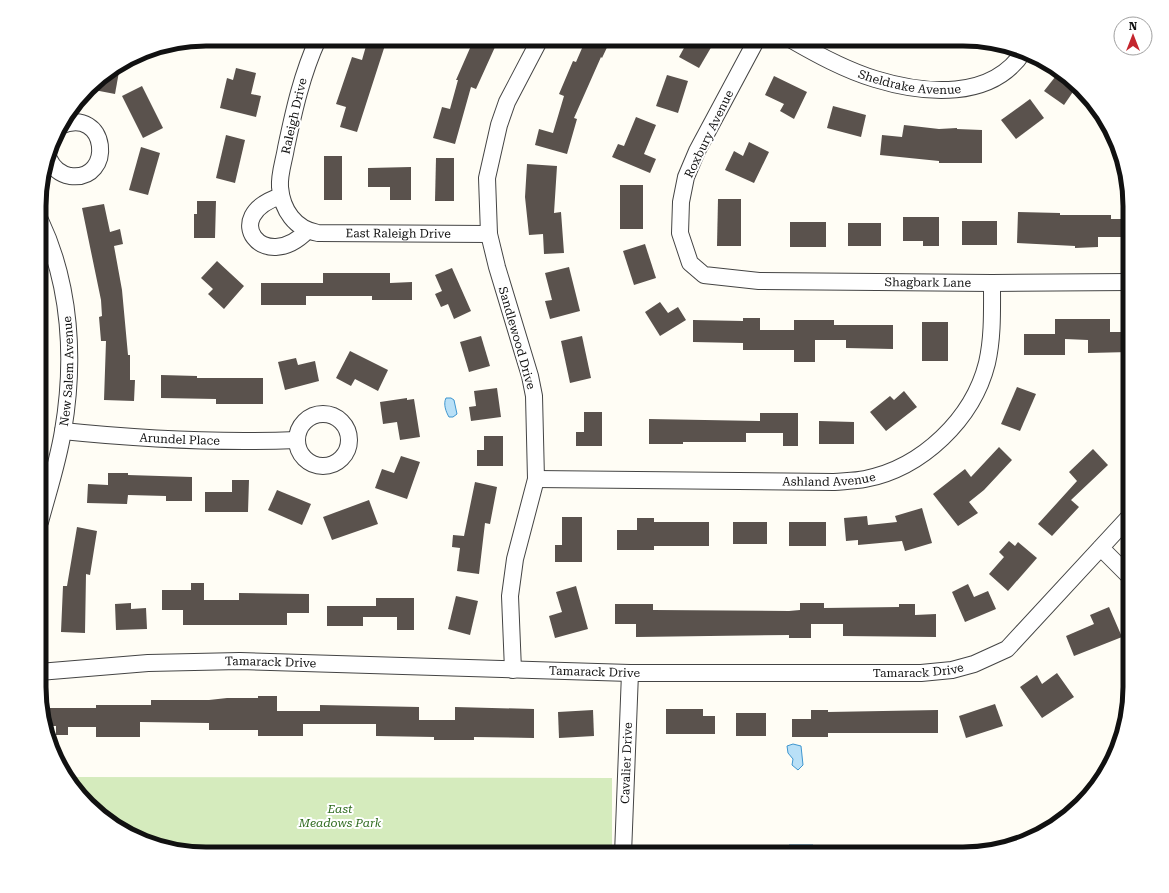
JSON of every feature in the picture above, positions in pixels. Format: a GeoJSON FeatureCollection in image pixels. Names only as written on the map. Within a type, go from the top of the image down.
{"type":"FeatureCollection","features":[{"type":"Feature","properties":{"kind":"street","name":"Raleigh Drive"},"geometry":{"type":"LineString","coordinates":[[307,231],[297,224],[289,215],[281,196],[280,178],[293,114],[306,65],[315,46]]}},
{"type":"Feature","properties":{"kind":"street","name":"Sandlewood Drive"},"geometry":{"type":"LineString","coordinates":[[513,670],[510,596],[515,559],[536,479],[534,396],[530,376],[499,274],[489,234],[486,204],[487,178],[499,125],[508,102],[536,46]]}},
{"type":"Feature","properties":{"kind":"street","name":"Roxbury Avenue"},"geometry":{"type":"LineString","coordinates":[[726,278],[704,275],[690,263],[680,233],[681,202],[686,177],[697,151],[753,46]]}},
{"type":"Feature","properties":{"kind":"street","name":"Sheldrake Avenue"},"geometry":{"type":"LineString","coordinates":[[803,46],[874,79],[906,87],[928,90],[966,90],[985,83],[1002,74],[1020,57]]}},
{"type":"Feature","properties":{"kind":"street"},"geometry":{"type":"LineString","coordinates":[[51,164],[61,173],[75,176],[82,175],[94,168],[100,156],[101,148],[97,135],[87,126],[73,122],[69,123]]}},
{"type":"Feature","properties":{"kind":"street"},"geometry":{"type":"LineString","coordinates":[[281,196],[270,199],[255,210],[250,224],[252,234],[259,243],[273,248],[288,245],[300,239],[307,231]]}},
{"type":"Feature","properties":{"kind":"street","name":"East Raleigh Drive"},"geometry":{"type":"LineString","coordinates":[[307,231],[318,233],[489,234]]}},
{"type":"Feature","properties":{"kind":"street","name":"New Salem Avenue"},"geometry":{"type":"LineString","coordinates":[[46,235],[63,284],[68,325],[68,393],[63,431],[46,498]]}},
{"type":"Feature","properties":{"kind":"street","name":"Shagbark Lane"},"geometry":{"type":"LineString","coordinates":[[726,278],[759,281],[992,283],[1123,282]]}},
{"type":"Feature","properties":{"kind":"street","name":"Ashland Avenue"},"geometry":{"type":"LineString","coordinates":[[536,479],[834,482],[865,479],[894,469],[924,454],[948,432],[964,412],[980,386],[988,354],[992,318],[992,283]]}},
{"type":"Feature","properties":{"kind":"street","name":"Arundel Place"},"geometry":{"type":"LineString","coordinates":[[63,431],[131,437],[260,441],[297,440]]}},
{"type":"Feature","properties":{"kind":"street","name":"Tamarack Drive"},"geometry":{"type":"LineString","coordinates":[[46,671],[148,663],[240,660],[630,673],[921,673],[952,670],[967,666],[1007,649],[1123,524]]}},
{"type":"Feature","properties":{"kind":"street"},"geometry":{"type":"LineString","coordinates":[[1101,548],[1123,570]]}},
{"type":"Feature","properties":{"kind":"street","name":"Cavalier Drive"},"geometry":{"type":"LineString","coordinates":[[623,847],[630,673]]}},
{"type":"Feature","properties":{"kind":"green space","name":"East Meadows Park"},"geometry":{"type":"Polygon","coordinates":[[[74,777],[612,778],[612,847],[196,847],[165,842],[126,826],[93,800],[74,777]]]}},
{"type":"Feature","properties":{"kind":"water"},"geometry":{"type":"Polygon","coordinates":[[[446,398],[451,398],[454,400],[457,414],[453,417],[449,417],[446,410],[446,398]]]}},
{"type":"Feature","properties":{"kind":"water"},"geometry":{"type":"Polygon","coordinates":[[[793,744],[801,746],[803,765],[798,770],[792,765],[793,759],[788,753],[787,746],[793,744]]]}},
{"type":"Feature","properties":{"kind":"water"},"geometry":{"type":"Polygon","coordinates":[[[789,845],[813,845],[813,847],[789,847],[789,845]]]}},
{"type":"Feature","properties":{"kind":"building"},"geometry":{"type":"Polygon","coordinates":[[[366,46],[385,46],[357,132],[340,127],[346,107],[336,104],[352,57],[362,60],[366,46]]]}},
{"type":"Feature","properties":{"kind":"building"},"geometry":{"type":"Polygon","coordinates":[[[471,46],[495,47],[476,89],[471,87],[455,144],[433,138],[442,107],[450,109],[458,80],[456,80],[471,46]]]}},
{"type":"Feature","properties":{"kind":"building"},"geometry":{"type":"Polygon","coordinates":[[[583,46],[608,46],[602,58],[601,57],[574,118],[577,119],[567,154],[535,145],[539,129],[553,133],[564,96],[559,94],[573,61],[576,62],[583,46]]]}},
{"type":"Feature","properties":{"kind":"building"},"geometry":{"type":"Polygon","coordinates":[[[685,46],[712,46],[699,68],[679,57],[685,46]]]}},
{"type":"Feature","properties":{"kind":"building"},"geometry":{"type":"Polygon","coordinates":[[[236,68],[256,73],[251,94],[261,96],[256,117],[220,108],[227,78],[233,80],[236,68]]]}},
{"type":"Feature","properties":{"kind":"building"},"geometry":{"type":"Polygon","coordinates":[[[119,72],[115,94],[96,90],[119,72]]]}},
{"type":"Feature","properties":{"kind":"building"},"geometry":{"type":"Polygon","coordinates":[[[667,75],[688,81],[678,113],[656,106],[667,75]]]}},
{"type":"Feature","properties":{"kind":"building"},"geometry":{"type":"Polygon","coordinates":[[[774,76],[807,92],[794,119],[780,111],[784,104],[765,95],[774,76]]]}},
{"type":"Feature","properties":{"kind":"building"},"geometry":{"type":"Polygon","coordinates":[[[1056,76],[1074,91],[1064,105],[1044,91],[1056,76]]]}},
{"type":"Feature","properties":{"kind":"building"},"geometry":{"type":"Polygon","coordinates":[[[142,86],[163,128],[143,138],[122,96],[142,86]]]}},
{"type":"Feature","properties":{"kind":"building"},"geometry":{"type":"Polygon","coordinates":[[[1030,99],[1044,118],[1016,139],[1001,120],[1030,99]]]}},
{"type":"Feature","properties":{"kind":"building"},"geometry":{"type":"Polygon","coordinates":[[[833,106],[866,115],[861,137],[827,128],[833,106]]]}},
{"type":"Feature","properties":{"kind":"building"},"geometry":{"type":"Polygon","coordinates":[[[636,117],[656,125],[644,154],[656,159],[650,173],[612,157],[618,144],[624,146],[636,117]]]}},
{"type":"Feature","properties":{"kind":"building"},"geometry":{"type":"Polygon","coordinates":[[[904,125],[939,129],[957,128],[982,130],[982,163],[939,163],[939,161],[880,155],[882,135],[902,137],[904,125]]]}},
{"type":"Feature","properties":{"kind":"building"},"geometry":{"type":"Polygon","coordinates":[[[226,135],[245,140],[235,183],[216,178],[226,135]]]}},
{"type":"Feature","properties":{"kind":"building"},"geometry":{"type":"Polygon","coordinates":[[[749,142],[769,152],[754,183],[725,170],[734,151],[743,156],[749,142]]]}},
{"type":"Feature","properties":{"kind":"building"},"geometry":{"type":"Polygon","coordinates":[[[141,147],[160,153],[148,195],[129,190],[141,147]]]}},
{"type":"Feature","properties":{"kind":"building"},"geometry":{"type":"Polygon","coordinates":[[[324,156],[342,156],[342,200],[324,200],[324,156]]]}},
{"type":"Feature","properties":{"kind":"building"},"geometry":{"type":"Polygon","coordinates":[[[436,158],[454,158],[454,201],[435,201],[436,158]]]}},
{"type":"Feature","properties":{"kind":"building"},"geometry":{"type":"Polygon","coordinates":[[[527,164],[557,166],[554,213],[561,212],[564,253],[544,254],[543,234],[529,235],[525,197],[527,164]]]}},
{"type":"Feature","properties":{"kind":"building"},"geometry":{"type":"Polygon","coordinates":[[[411,167],[411,200],[390,200],[390,187],[368,187],[368,168],[411,167]]]}},
{"type":"Feature","properties":{"kind":"building"},"geometry":{"type":"Polygon","coordinates":[[[620,185],[643,185],[643,229],[620,229],[620,185]]]}},
{"type":"Feature","properties":{"kind":"building"},"geometry":{"type":"Polygon","coordinates":[[[718,199],[741,199],[741,246],[717,246],[718,199]]]}},
{"type":"Feature","properties":{"kind":"building"},"geometry":{"type":"Polygon","coordinates":[[[197,201],[216,201],[215,238],[194,238],[194,214],[197,214],[197,201]]]}},
{"type":"Feature","properties":{"kind":"building"},"geometry":{"type":"Polygon","coordinates":[[[104,204],[110,232],[120,229],[123,244],[114,246],[122,290],[128,355],[130,355],[130,380],[135,380],[134,401],[104,400],[106,341],[101,341],[99,317],[102,316],[101,300],[82,208],[104,204]]]}},
{"type":"Feature","properties":{"kind":"building"},"geometry":{"type":"Polygon","coordinates":[[[1018,212],[1060,213],[1060,215],[1111,215],[1111,219],[1123,219],[1123,237],[1098,237],[1098,247],[1075,248],[1075,246],[1017,243],[1018,212]]]}},
{"type":"Feature","properties":{"kind":"building"},"geometry":{"type":"Polygon","coordinates":[[[903,217],[939,217],[939,246],[923,246],[923,241],[903,241],[903,217]]]}},
{"type":"Feature","properties":{"kind":"building"},"geometry":{"type":"Polygon","coordinates":[[[962,221],[997,221],[997,245],[962,245],[962,221]]]}},
{"type":"Feature","properties":{"kind":"building"},"geometry":{"type":"Polygon","coordinates":[[[790,222],[826,222],[826,247],[790,247],[790,222]]]}},
{"type":"Feature","properties":{"kind":"building"},"geometry":{"type":"Polygon","coordinates":[[[848,223],[881,223],[881,246],[848,246],[848,223]]]}},
{"type":"Feature","properties":{"kind":"building"},"geometry":{"type":"Polygon","coordinates":[[[645,244],[656,278],[634,285],[623,251],[645,244]]]}},
{"type":"Feature","properties":{"kind":"building"},"geometry":{"type":"Polygon","coordinates":[[[217,261],[244,286],[224,309],[208,294],[213,289],[201,278],[217,261]]]}},
{"type":"Feature","properties":{"kind":"building"},"geometry":{"type":"Polygon","coordinates":[[[569,267],[580,311],[550,319],[545,301],[552,300],[545,273],[569,267]]]}},
{"type":"Feature","properties":{"kind":"building"},"geometry":{"type":"Polygon","coordinates":[[[452,268],[471,311],[454,319],[448,304],[441,307],[435,294],[442,291],[435,275],[452,268]]]}},
{"type":"Feature","properties":{"kind":"building"},"geometry":{"type":"Polygon","coordinates":[[[323,273],[390,273],[390,283],[412,282],[412,300],[372,300],[372,296],[306,296],[306,305],[261,305],[261,283],[323,283],[323,273]]]}},
{"type":"Feature","properties":{"kind":"building"},"geometry":{"type":"Polygon","coordinates":[[[660,302],[668,313],[678,307],[686,320],[660,336],[645,312],[660,302]]]}},
{"type":"Feature","properties":{"kind":"building"},"geometry":{"type":"Polygon","coordinates":[[[743,318],[760,318],[760,330],[794,330],[794,320],[834,320],[834,325],[893,325],[893,349],[846,348],[846,340],[815,340],[815,362],[794,362],[794,350],[743,350],[743,343],[693,342],[693,320],[743,321],[743,318]]]}},
{"type":"Feature","properties":{"kind":"building"},"geometry":{"type":"Polygon","coordinates":[[[1055,319],[1110,319],[1110,332],[1123,332],[1123,352],[1088,353],[1088,340],[1065,339],[1065,355],[1024,355],[1024,334],[1055,334],[1055,319]]]}},
{"type":"Feature","properties":{"kind":"building"},"geometry":{"type":"Polygon","coordinates":[[[922,322],[948,322],[948,361],[922,361],[922,322]]]}},
{"type":"Feature","properties":{"kind":"building"},"geometry":{"type":"Polygon","coordinates":[[[481,336],[490,366],[469,372],[460,342],[481,336]]]}},
{"type":"Feature","properties":{"kind":"building"},"geometry":{"type":"Polygon","coordinates":[[[582,336],[591,378],[570,383],[561,341],[582,336]]]}},
{"type":"Feature","properties":{"kind":"building"},"geometry":{"type":"Polygon","coordinates":[[[350,351],[388,370],[378,391],[355,379],[351,386],[336,378],[350,351]]]}},
{"type":"Feature","properties":{"kind":"building"},"geometry":{"type":"Polygon","coordinates":[[[296,358],[298,365],[315,361],[319,381],[285,390],[278,362],[296,358]]]}},
{"type":"Feature","properties":{"kind":"building"},"geometry":{"type":"Polygon","coordinates":[[[161,375],[197,376],[197,378],[263,378],[263,404],[216,404],[216,399],[161,398],[161,375]]]}},
{"type":"Feature","properties":{"kind":"building"},"geometry":{"type":"Polygon","coordinates":[[[1017,387],[1036,394],[1020,431],[1001,424],[1017,387]]]}},
{"type":"Feature","properties":{"kind":"building"},"geometry":{"type":"Polygon","coordinates":[[[497,388],[501,417],[471,421],[469,407],[476,406],[474,391],[497,388]]]}},
{"type":"Feature","properties":{"kind":"building"},"geometry":{"type":"Polygon","coordinates":[[[904,391],[917,407],[886,431],[870,412],[890,396],[894,400],[904,391]]]}},
{"type":"Feature","properties":{"kind":"building"},"geometry":{"type":"Polygon","coordinates":[[[407,398],[407,400],[414,399],[420,437],[400,440],[397,422],[383,424],[380,402],[407,398]]]}},
{"type":"Feature","properties":{"kind":"building"},"geometry":{"type":"Polygon","coordinates":[[[584,412],[602,412],[602,446],[576,446],[576,432],[584,432],[584,412]]]}},
{"type":"Feature","properties":{"kind":"building"},"geometry":{"type":"Polygon","coordinates":[[[760,413],[798,413],[798,446],[783,446],[783,433],[746,433],[746,442],[683,442],[683,444],[649,444],[649,419],[760,421],[760,413]]]}},
{"type":"Feature","properties":{"kind":"building"},"geometry":{"type":"Polygon","coordinates":[[[819,421],[854,422],[854,444],[819,444],[819,421]]]}},
{"type":"Feature","properties":{"kind":"building"},"geometry":{"type":"Polygon","coordinates":[[[484,436],[503,436],[503,466],[477,466],[477,450],[484,450],[484,436]]]}},
{"type":"Feature","properties":{"kind":"building"},"geometry":{"type":"Polygon","coordinates":[[[999,447],[1012,460],[984,490],[969,502],[978,513],[958,526],[933,494],[965,469],[971,477],[999,447]]]}},
{"type":"Feature","properties":{"kind":"building"},"geometry":{"type":"Polygon","coordinates":[[[1093,449],[1108,465],[1071,500],[1079,507],[1052,536],[1038,524],[1077,481],[1069,472],[1093,449]]]}},
{"type":"Feature","properties":{"kind":"building"},"geometry":{"type":"Polygon","coordinates":[[[401,456],[420,462],[407,499],[375,488],[382,469],[394,473],[401,456]]]}},
{"type":"Feature","properties":{"kind":"building"},"geometry":{"type":"Polygon","coordinates":[[[108,473],[192,477],[192,501],[166,501],[166,496],[128,495],[127,504],[87,503],[88,484],[108,485],[108,473]]]}},
{"type":"Feature","properties":{"kind":"building"},"geometry":{"type":"Polygon","coordinates":[[[232,480],[249,480],[248,512],[205,512],[205,492],[232,492],[232,480]]]}},
{"type":"Feature","properties":{"kind":"building"},"geometry":{"type":"Polygon","coordinates":[[[475,482],[497,487],[490,524],[485,523],[479,574],[457,571],[460,548],[452,547],[453,535],[464,536],[475,482]]]}},
{"type":"Feature","properties":{"kind":"building"},"geometry":{"type":"Polygon","coordinates":[[[277,490],[311,504],[302,525],[268,510],[277,490]]]}},
{"type":"Feature","properties":{"kind":"building"},"geometry":{"type":"Polygon","coordinates":[[[369,500],[378,524],[332,540],[323,517],[369,500]]]}},
{"type":"Feature","properties":{"kind":"building"},"geometry":{"type":"Polygon","coordinates":[[[922,508],[932,543],[905,551],[902,541],[858,545],[858,540],[846,541],[844,518],[867,516],[868,525],[897,522],[895,516],[922,508]]]}},
{"type":"Feature","properties":{"kind":"building"},"geometry":{"type":"Polygon","coordinates":[[[562,517],[582,517],[582,562],[555,562],[555,545],[562,545],[562,517]]]}},
{"type":"Feature","properties":{"kind":"building"},"geometry":{"type":"Polygon","coordinates":[[[637,518],[654,518],[654,522],[709,522],[709,546],[654,546],[654,550],[617,550],[617,530],[637,530],[637,518]]]}},
{"type":"Feature","properties":{"kind":"building"},"geometry":{"type":"Polygon","coordinates":[[[733,522],[767,522],[767,544],[733,544],[733,522]]]}},
{"type":"Feature","properties":{"kind":"building"},"geometry":{"type":"Polygon","coordinates":[[[789,522],[826,522],[826,546],[789,546],[789,522]]]}},
{"type":"Feature","properties":{"kind":"building"},"geometry":{"type":"Polygon","coordinates":[[[77,527],[97,531],[90,575],[86,574],[85,633],[61,632],[63,586],[67,586],[77,527]]]}},
{"type":"Feature","properties":{"kind":"building"},"geometry":{"type":"Polygon","coordinates":[[[1009,541],[1015,546],[1018,542],[1037,558],[1008,591],[989,574],[1004,557],[999,552],[1009,541]]]}},
{"type":"Feature","properties":{"kind":"building"},"geometry":{"type":"Polygon","coordinates":[[[191,583],[204,583],[204,600],[239,600],[239,593],[309,594],[309,613],[287,613],[287,625],[183,625],[183,610],[162,610],[162,590],[191,590],[191,583]]]}},
{"type":"Feature","properties":{"kind":"building"},"geometry":{"type":"Polygon","coordinates":[[[968,584],[974,597],[988,591],[996,609],[965,622],[952,592],[968,584]]]}},
{"type":"Feature","properties":{"kind":"building"},"geometry":{"type":"Polygon","coordinates":[[[576,586],[588,629],[555,638],[549,616],[562,612],[556,592],[576,586]]]}},
{"type":"Feature","properties":{"kind":"building"},"geometry":{"type":"Polygon","coordinates":[[[456,596],[478,601],[470,635],[448,629],[456,596]]]}},
{"type":"Feature","properties":{"kind":"building"},"geometry":{"type":"Polygon","coordinates":[[[376,598],[414,598],[414,630],[397,630],[397,617],[363,617],[363,626],[327,626],[327,606],[376,606],[376,598]]]}},
{"type":"Feature","properties":{"kind":"building"},"geometry":{"type":"Polygon","coordinates":[[[131,603],[131,609],[146,608],[147,629],[116,630],[115,604],[131,603]]]}},
{"type":"Feature","properties":{"kind":"building"},"geometry":{"type":"Polygon","coordinates":[[[800,603],[824,603],[824,608],[899,607],[899,604],[915,604],[915,615],[936,614],[936,637],[843,636],[843,624],[811,624],[811,638],[789,638],[789,635],[636,637],[636,624],[615,624],[615,604],[653,604],[653,610],[789,611],[800,610],[800,603]]]}},
{"type":"Feature","properties":{"kind":"building"},"geometry":{"type":"Polygon","coordinates":[[[1109,607],[1122,637],[1074,656],[1066,636],[1094,624],[1090,615],[1109,607]]]}},
{"type":"Feature","properties":{"kind":"building"},"geometry":{"type":"Polygon","coordinates":[[[1057,673],[1074,697],[1042,718],[1020,687],[1037,675],[1042,684],[1057,673]]]}},
{"type":"Feature","properties":{"kind":"building"},"geometry":{"type":"Polygon","coordinates":[[[258,696],[277,696],[277,711],[320,711],[320,705],[419,707],[419,720],[455,720],[455,707],[534,709],[534,738],[474,737],[474,740],[434,740],[434,737],[376,736],[376,724],[303,724],[303,736],[258,736],[258,730],[209,730],[209,723],[140,722],[140,737],[96,737],[96,727],[68,727],[68,735],[56,735],[56,726],[51,726],[47,708],[96,708],[96,705],[151,705],[151,700],[258,698],[258,696]]]}},
{"type":"Feature","properties":{"kind":"building"},"geometry":{"type":"Polygon","coordinates":[[[995,704],[1003,726],[966,738],[959,716],[995,704]]]}},
{"type":"Feature","properties":{"kind":"building"},"geometry":{"type":"Polygon","coordinates":[[[666,709],[703,709],[703,716],[715,716],[715,734],[666,734],[666,709]]]}},
{"type":"Feature","properties":{"kind":"building"},"geometry":{"type":"Polygon","coordinates":[[[593,710],[594,736],[559,738],[558,712],[593,710]]]}},
{"type":"Feature","properties":{"kind":"building"},"geometry":{"type":"Polygon","coordinates":[[[811,710],[828,710],[828,712],[938,710],[938,733],[828,733],[828,737],[792,737],[792,719],[811,719],[811,710]]]}},
{"type":"Feature","properties":{"kind":"building"},"geometry":{"type":"Polygon","coordinates":[[[736,713],[766,713],[766,736],[736,736],[736,713]]]}}]}
